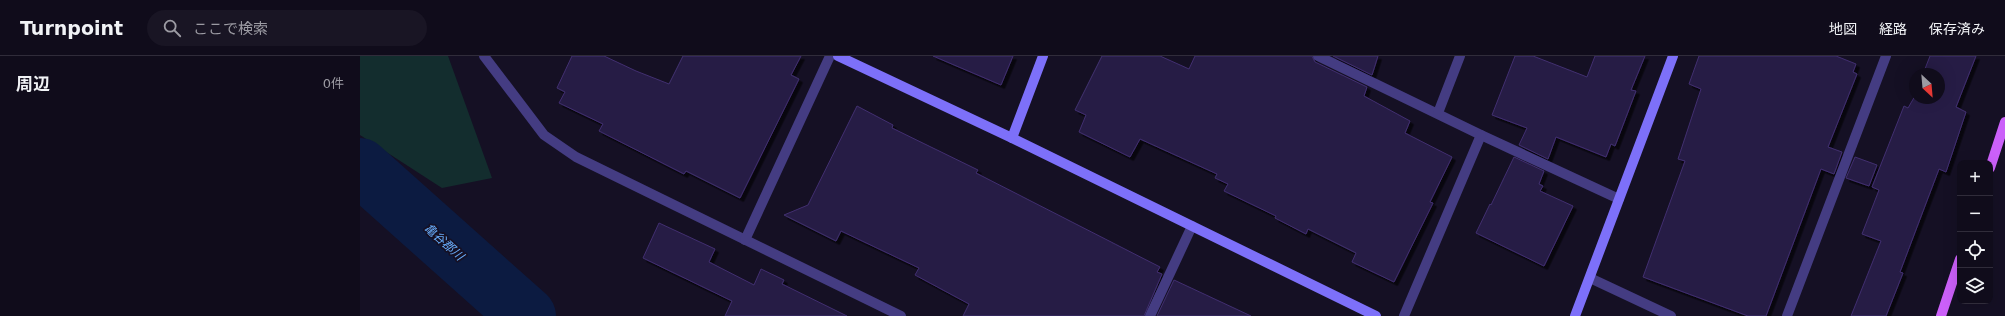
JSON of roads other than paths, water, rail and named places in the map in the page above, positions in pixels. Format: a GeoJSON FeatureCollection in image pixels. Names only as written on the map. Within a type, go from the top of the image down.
{"type":"FeatureCollection","features":[{"type":"Feature","properties":{"kind":"main road"},"geometry":{"type":"LineString","coordinates":[[1993,160],[2005,122]]}},
{"type":"Feature","properties":{"kind":"main road"},"geometry":{"type":"LineString","coordinates":[[1940,316],[1957,268]]}},
{"type":"Feature","properties":{"kind":"street"},"geometry":{"type":"LineString","coordinates":[[484,56],[544,135],[576,157],[901,316]]}},
{"type":"Feature","properties":{"kind":"street"},"geometry":{"type":"LineString","coordinates":[[745,240],[830,56]]}},
{"type":"Feature","properties":{"kind":"street"},"geometry":{"type":"LineString","coordinates":[[838,56],[1012,138],[1376,316]]}},
{"type":"Feature","properties":{"kind":"street"},"geometry":{"type":"LineString","coordinates":[[1012,138],[1043,56]]}},
{"type":"Feature","properties":{"kind":"street"},"geometry":{"type":"LineString","coordinates":[[1318,56],[1481,135],[1619,199]]}},
{"type":"Feature","properties":{"kind":"street"},"geometry":{"type":"LineString","coordinates":[[1438,113],[1460,56]]}},
{"type":"Feature","properties":{"kind":"street"},"geometry":{"type":"LineString","coordinates":[[1575,316],[1673,56]]}},
{"type":"Feature","properties":{"kind":"street"},"geometry":{"type":"LineString","coordinates":[[1787,316],[1886,56]]}},
{"type":"Feature","properties":{"kind":"street"},"geometry":{"type":"LineString","coordinates":[[1404,316],[1481,135]]}},
{"type":"Feature","properties":{"kind":"street"},"geometry":{"type":"LineString","coordinates":[[1150,316],[1192,226]]}},
{"type":"Feature","properties":{"kind":"street"},"geometry":{"type":"LineString","coordinates":[[1590,278],[1671,316]]}},
{"type":"Feature","properties":{"kind":"waterway","name":"亀谷郡川"},"geometry":{"type":"LineString","coordinates":[[360,167],[527,316]]}}]}
